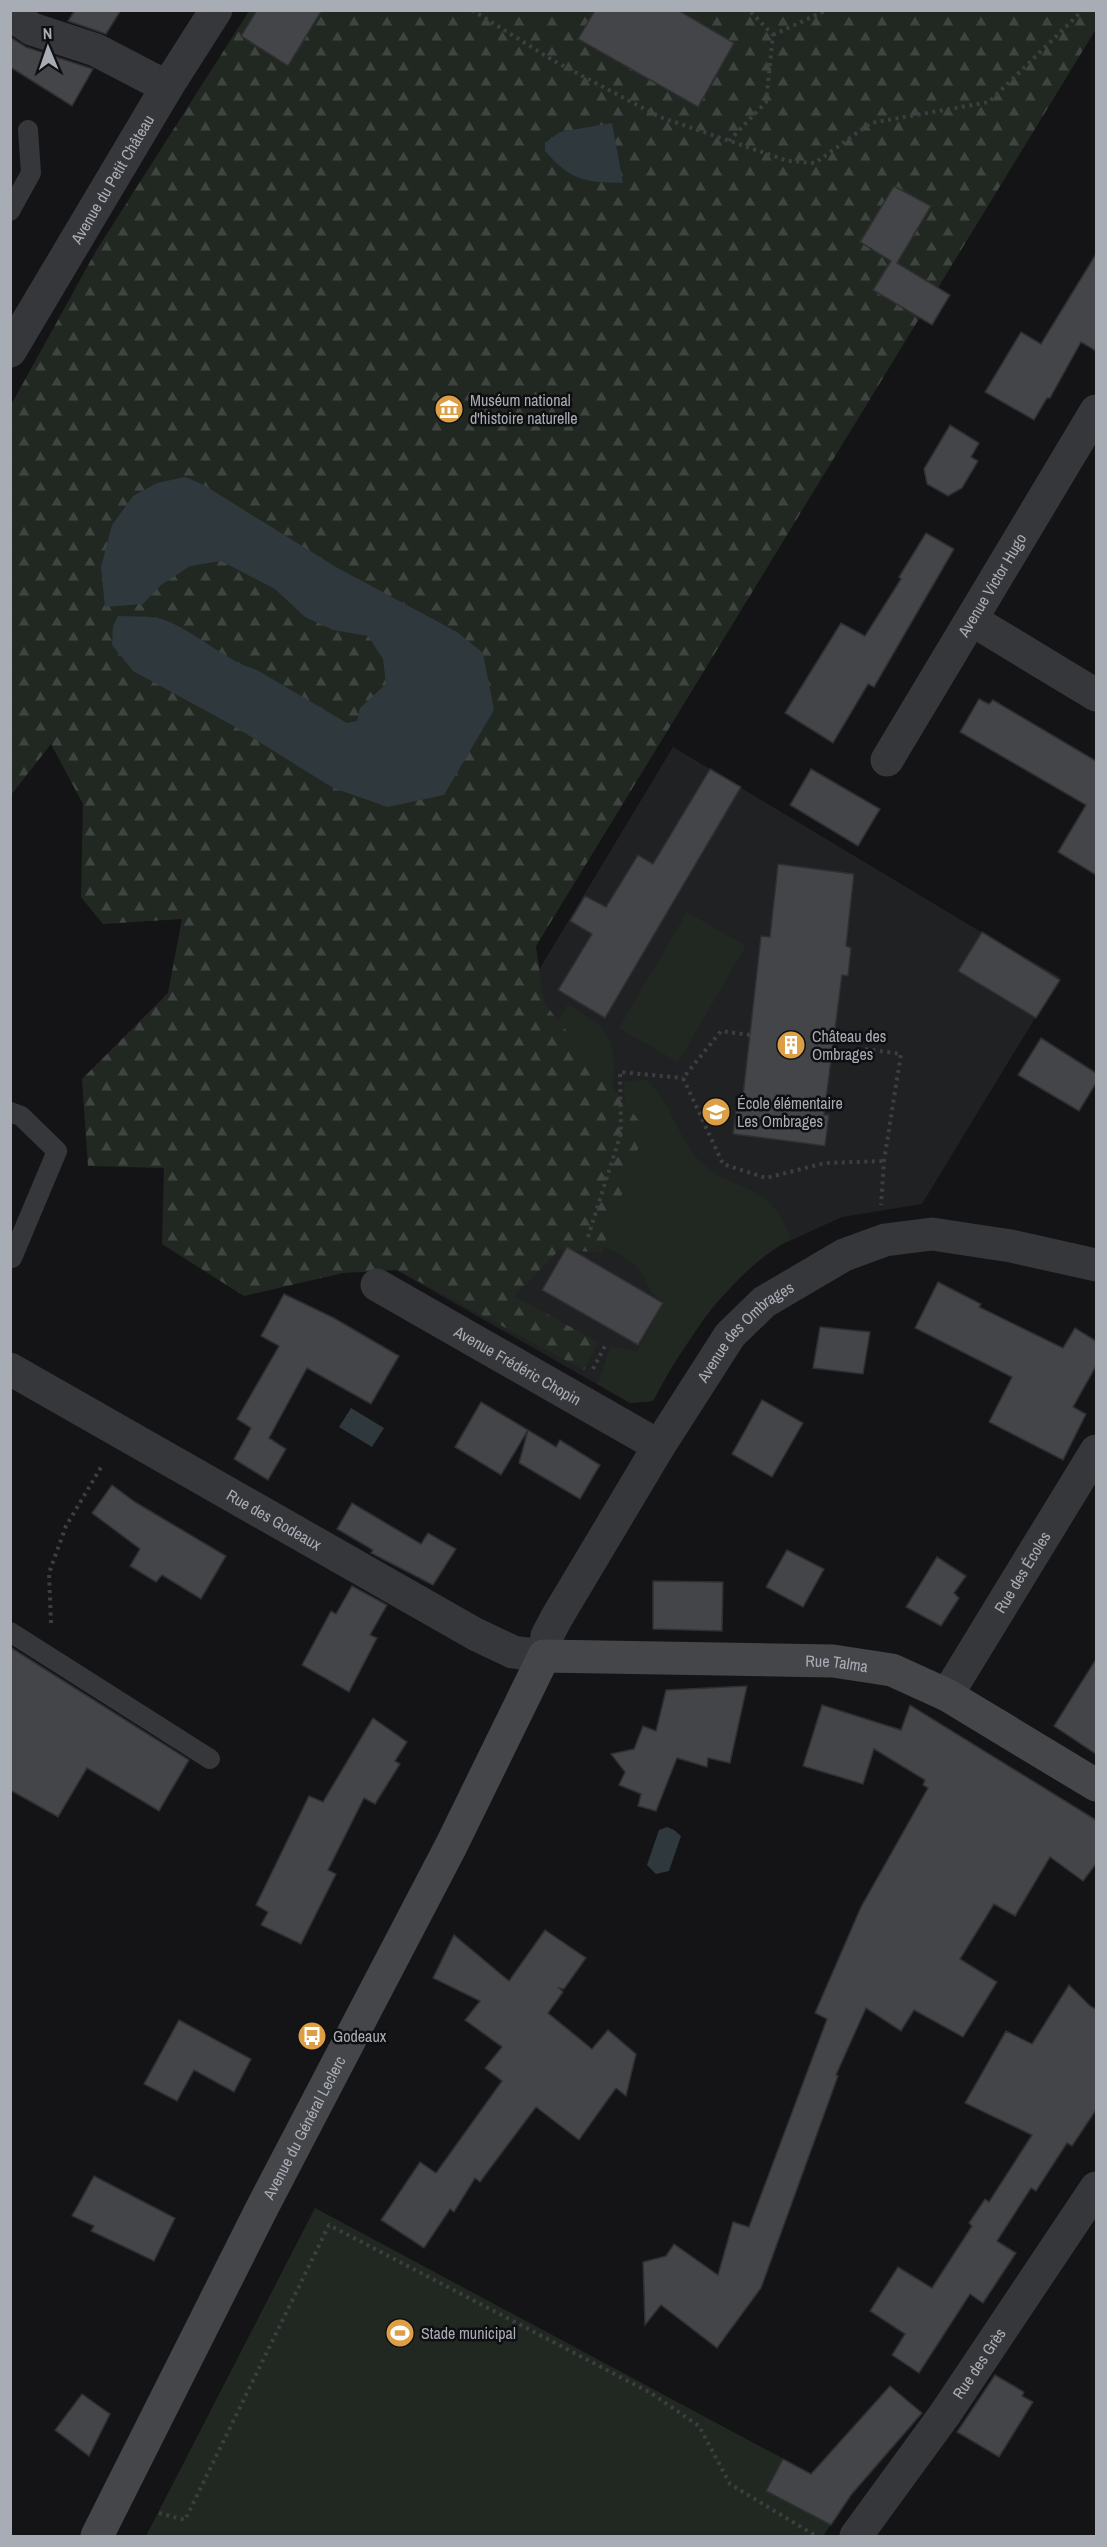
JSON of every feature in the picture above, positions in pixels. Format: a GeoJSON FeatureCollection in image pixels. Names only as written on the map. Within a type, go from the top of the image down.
{"type":"FeatureCollection","features":[{"type":"Feature","properties":{"kind":"main road","name":"Rue Talma"},"geometry":{"type":"LineString","coordinates":[[544,1656],[833,1661],[892,1670],[947,1695],[1096,1785]]}},
{"type":"Feature","properties":{"kind":"main road","name":"Avenue du Général Leclerc"},"geometry":{"type":"LineString","coordinates":[[98,2536],[263,2206],[451,1846],[544,1656]]}},
{"type":"Feature","properties":{"kind":"street","name":"Avenue du Petit Château"},"geometry":{"type":"LineString","coordinates":[[10,351],[167,87],[216,10]]}},
{"type":"Feature","properties":{"kind":"street"},"geometry":{"type":"LineString","coordinates":[[10,14],[32,28],[96,50],[167,87]]}},
{"type":"Feature","properties":{"kind":"street","name":"Avenue Victor Hugo"},"geometry":{"type":"LineString","coordinates":[[886,760],[1096,411]]}},
{"type":"Feature","properties":{"kind":"street"},"geometry":{"type":"LineString","coordinates":[[972,620],[1096,695]]}},
{"type":"Feature","properties":{"kind":"street","name":"Avenue des Ombrages"},"geometry":{"type":"LineString","coordinates":[[544,1656],[547,1636],[557,1617],[659,1446],[730,1335],[764,1302],[844,1255],[885,1240],[932,1234],[1011,1246],[1096,1265]]}},
{"type":"Feature","properties":{"kind":"street","name":"Avenue Frédéric Chopin"},"geometry":{"type":"LineString","coordinates":[[378,1285],[659,1446]]}},
{"type":"Feature","properties":{"kind":"street","name":"Rue des Godeaux"},"geometry":{"type":"LineString","coordinates":[[10,1369],[475,1634],[513,1652],[544,1656]]}},
{"type":"Feature","properties":{"kind":"street","name":"Rue des Écoles"},"geometry":{"type":"LineString","coordinates":[[947,1695],[1096,1451]]}},
{"type":"Feature","properties":{"kind":"street","name":"Rue des Grès"},"geometry":{"type":"LineString","coordinates":[[856,2536],[945,2414],[1096,2188]]}},
{"type":"Feature","properties":{"kind":"lane"},"geometry":{"type":"LineString","coordinates":[[10,211],[31,173],[25,131]]}},
{"type":"Feature","properties":{"kind":"lane"},"geometry":{"type":"LineString","coordinates":[[10,1112],[21,1116],[57,1151],[12,1258],[10,1257]]}},
{"type":"Feature","properties":{"kind":"lane"},"geometry":{"type":"LineString","coordinates":[[10,1632],[210,1759]]}},
{"type":"Feature","properties":{"kind":"path"},"geometry":{"type":"LineString","coordinates":[[472,10],[554,62],[660,117],[788,161],[815,163],[871,123],[989,102],[1083,10]]}},
{"type":"Feature","properties":{"kind":"path"},"geometry":{"type":"LineString","coordinates":[[729,141],[766,102],[773,35],[749,10]]}},
{"type":"Feature","properties":{"kind":"path"},"geometry":{"type":"LineString","coordinates":[[773,35],[827,10]]}},
{"type":"Feature","properties":{"kind":"path"},"geometry":{"type":"LineString","coordinates":[[683,1078],[721,1031],[750,1035]]}},
{"type":"Feature","properties":{"kind":"path"},"geometry":{"type":"LineString","coordinates":[[865,1049],[900,1054],[884,1161],[880,1209],[885,1240]]}},
{"type":"Feature","properties":{"kind":"path"},"geometry":{"type":"LineString","coordinates":[[588,1237],[621,1133],[620,1072],[683,1078]]}},
{"type":"Feature","properties":{"kind":"path"},"geometry":{"type":"LineString","coordinates":[[683,1078],[723,1164],[766,1178],[825,1163],[884,1161]]}},
{"type":"Feature","properties":{"kind":"path"},"geometry":{"type":"LineString","coordinates":[[55,1660],[49,1573],[66,1526],[104,1462],[125,1434]]}},
{"type":"Feature","properties":{"kind":"path"},"geometry":{"type":"LineString","coordinates":[[159,2512],[185,2520],[329,2225],[651,2393],[699,2426],[730,2484],[816,2536]]}},
{"type":"Feature","properties":{"kind":"shaded area"},"geometry":{"type":"Polygon","coordinates":[[[612,123],[623,183],[598,182],[579,178],[563,169],[545,151],[545,143],[560,132],[612,123]]]}},
{"type":"Feature","properties":{"kind":"shaded area"},"geometry":{"type":"Polygon","coordinates":[[[185,477],[202,484],[336,567],[457,632],[483,653],[494,710],[444,795],[388,807],[333,788],[232,725],[133,671],[112,645],[113,626],[118,616],[154,617],[177,625],[233,660],[257,670],[347,723],[357,721],[360,708],[386,684],[383,659],[368,636],[333,630],[305,617],[275,589],[221,561],[190,566],[161,585],[143,604],[105,607],[101,567],[112,525],[133,496],[157,483],[185,477]]]}},
{"type":"Feature","properties":{"kind":"shaded area","name":"École élémentaire Les Ombrages"},"geometry":{"type":"Polygon","coordinates":[[[673,747],[1060,977],[922,1204],[842,1217],[774,1248],[757,1260],[710,1310],[670,1370],[653,1401],[630,1403],[368,1254],[673,747]]]}},
{"type":"Feature","properties":{"kind":"shaded area"},"geometry":{"type":"Polygon","coordinates":[[[351,1408],[384,1428],[372,1447],[339,1427],[351,1408]]]}},
{"type":"Feature","properties":{"kind":"shaded area"},"geometry":{"type":"Polygon","coordinates":[[[667,1827],[681,1836],[669,1871],[656,1874],[647,1865],[659,1830],[667,1827]]]}},
{"type":"Feature","properties":{"kind":"green space"},"geometry":{"type":"Polygon","coordinates":[[[249,11],[1096,11],[1096,29],[536,946],[544,1003],[645,1128],[602,1253],[560,1249],[514,1296],[598,1342],[584,1370],[398,1270],[343,1273],[244,1296],[162,1244],[164,1168],[88,1166],[82,1079],[168,993],[182,919],[103,924],[81,897],[83,804],[51,744],[11,795],[11,405],[96,251],[249,11]]]}},
{"type":"Feature","properties":{"kind":"green space"},"geometry":{"type":"Polygon","coordinates":[[[687,912],[746,946],[678,1062],[619,1028],[687,912]]]}},
{"type":"Feature","properties":{"kind":"green space"},"geometry":{"type":"Polygon","coordinates":[[[568,1004],[600,1026],[612,1047],[614,1072],[608,1123],[538,1055],[568,1004]]]}},
{"type":"Feature","properties":{"kind":"green space"},"geometry":{"type":"Polygon","coordinates":[[[646,1080],[662,1097],[694,1155],[722,1178],[755,1192],[773,1206],[792,1238],[748,1270],[711,1309],[680,1354],[653,1401],[630,1403],[597,1384],[611,1346],[637,1352],[664,1302],[652,1292],[632,1262],[594,1243],[632,1137],[623,1091],[624,1081],[646,1080]]]}},
{"type":"Feature","properties":{"kind":"green space","name":"Stade municipal"},"geometry":{"type":"Polygon","coordinates":[[[315,2208],[851,2495],[823,2536],[146,2536],[315,2208]]]}},
{"type":"Feature","properties":{"kind":"building"},"geometry":{"type":"Polygon","coordinates":[[[75,10],[121,10],[106,34],[68,21],[75,10]]]}},
{"type":"Feature","properties":{"kind":"building"},"geometry":{"type":"Polygon","coordinates":[[[257,10],[322,10],[288,66],[241,36],[257,10]]]}},
{"type":"Feature","properties":{"kind":"building"},"geometry":{"type":"Polygon","coordinates":[[[595,10],[678,10],[734,43],[698,107],[578,39],[595,10]]]}},
{"type":"Feature","properties":{"kind":"building"},"geometry":{"type":"Polygon","coordinates":[[[10,37],[26,47],[93,69],[72,106],[10,67],[10,37]]]}},
{"type":"Feature","properties":{"kind":"building"},"geometry":{"type":"Polygon","coordinates":[[[894,186],[931,206],[897,263],[950,295],[932,325],[873,290],[891,261],[860,242],[894,186]]]}},
{"type":"Feature","properties":{"kind":"building"},"geometry":{"type":"Polygon","coordinates":[[[1096,254],[1096,351],[1081,342],[1050,398],[1047,398],[1034,420],[985,392],[1021,332],[1041,344],[1096,254]]]}},
{"type":"Feature","properties":{"kind":"building"},"geometry":{"type":"Polygon","coordinates":[[[950,425],[979,443],[971,457],[978,461],[962,488],[948,496],[927,484],[924,469],[950,425]]]}},
{"type":"Feature","properties":{"kind":"building"},"geometry":{"type":"Polygon","coordinates":[[[926,533],[954,549],[874,687],[868,684],[833,743],[785,713],[841,623],[865,636],[901,579],[899,577],[926,533]]]}},
{"type":"Feature","properties":{"kind":"building"},"geometry":{"type":"Polygon","coordinates":[[[979,699],[989,704],[993,700],[1096,761],[1096,875],[1058,852],[1086,805],[960,732],[979,699]]]}},
{"type":"Feature","properties":{"kind":"building"},"geometry":{"type":"Polygon","coordinates":[[[710,769],[741,787],[605,1018],[558,990],[592,934],[570,921],[585,896],[606,907],[638,855],[653,864],[710,769]]]}},
{"type":"Feature","properties":{"kind":"building"},"geometry":{"type":"Polygon","coordinates":[[[811,769],[880,809],[858,846],[790,805],[811,769]]]}},
{"type":"Feature","properties":{"kind":"building","name":"Château des Ombrages"},"geometry":{"type":"Polygon","coordinates":[[[778,864],[854,874],[846,946],[851,948],[848,976],[842,975],[824,1115],[829,1115],[825,1146],[733,1134],[737,1103],[742,1104],[761,936],[770,937],[778,864]]]}},
{"type":"Feature","properties":{"kind":"building"},"geometry":{"type":"Polygon","coordinates":[[[982,932],[1060,980],[1036,1018],[958,971],[982,932]]]}},
{"type":"Feature","properties":{"kind":"building"},"geometry":{"type":"Polygon","coordinates":[[[1041,1038],[1096,1073],[1096,1083],[1079,1111],[1018,1075],[1041,1038]]]}},
{"type":"Feature","properties":{"kind":"building"},"geometry":{"type":"Polygon","coordinates":[[[567,1247],[663,1303],[638,1345],[542,1290],[567,1247]]]}},
{"type":"Feature","properties":{"kind":"building"},"geometry":{"type":"Polygon","coordinates":[[[938,1282],[981,1304],[979,1307],[1063,1348],[1075,1328],[1096,1341],[1096,1366],[1073,1407],[1086,1414],[1063,1460],[989,1422],[1012,1377],[915,1328],[938,1282]]]}},
{"type":"Feature","properties":{"kind":"building"},"geometry":{"type":"Polygon","coordinates":[[[284,1294],[334,1318],[399,1356],[371,1404],[307,1368],[269,1438],[286,1449],[268,1480],[234,1459],[251,1428],[237,1419],[279,1346],[261,1336],[284,1294]]]}},
{"type":"Feature","properties":{"kind":"building"},"geometry":{"type":"Polygon","coordinates":[[[820,1327],[870,1332],[863,1374],[813,1368],[820,1327]]]}},
{"type":"Feature","properties":{"kind":"building"},"geometry":{"type":"Polygon","coordinates":[[[762,1400],[803,1423],[772,1477],[732,1454],[762,1400]]]}},
{"type":"Feature","properties":{"kind":"building"},"geometry":{"type":"Polygon","coordinates":[[[481,1402],[528,1430],[501,1475],[455,1447],[481,1402]]]}},
{"type":"Feature","properties":{"kind":"building"},"geometry":{"type":"Polygon","coordinates":[[[528,1430],[556,1447],[560,1440],[600,1465],[580,1499],[519,1463],[528,1430]]]}},
{"type":"Feature","properties":{"kind":"building"},"geometry":{"type":"Polygon","coordinates":[[[112,1485],[135,1502],[226,1556],[201,1599],[162,1575],[156,1582],[130,1566],[140,1549],[92,1513],[112,1485]]]}},
{"type":"Feature","properties":{"kind":"building"},"geometry":{"type":"Polygon","coordinates":[[[352,1503],[421,1544],[428,1533],[456,1549],[433,1585],[371,1553],[373,1550],[337,1529],[352,1503]]]}},
{"type":"Feature","properties":{"kind":"building"},"geometry":{"type":"Polygon","coordinates":[[[787,1550],[824,1569],[803,1607],[766,1587],[787,1550]]]}},
{"type":"Feature","properties":{"kind":"building"},"geometry":{"type":"Polygon","coordinates":[[[937,1557],[966,1576],[954,1593],[959,1598],[941,1626],[906,1607],[937,1557]]]}},
{"type":"Feature","properties":{"kind":"building"},"geometry":{"type":"Polygon","coordinates":[[[653,1581],[723,1582],[722,1631],[653,1629],[653,1581]]]}},
{"type":"Feature","properties":{"kind":"building"},"geometry":{"type":"Polygon","coordinates":[[[352,1586],[387,1605],[370,1635],[377,1638],[349,1692],[302,1665],[331,1611],[336,1614],[352,1586]]]}},
{"type":"Feature","properties":{"kind":"building"},"geometry":{"type":"Polygon","coordinates":[[[10,1647],[189,1760],[159,1811],[87,1768],[58,1817],[10,1790],[10,1647]]]}},
{"type":"Feature","properties":{"kind":"building"},"geometry":{"type":"Polygon","coordinates":[[[1096,1659],[1096,1754],[1054,1726],[1096,1659]]]}},
{"type":"Feature","properties":{"kind":"building"},"geometry":{"type":"Polygon","coordinates":[[[747,1686],[730,1763],[708,1758],[707,1767],[677,1758],[656,1811],[638,1806],[641,1794],[619,1785],[625,1772],[611,1754],[634,1749],[643,1726],[656,1731],[666,1690],[747,1686]]]}},
{"type":"Feature","properties":{"kind":"building"},"geometry":{"type":"Polygon","coordinates":[[[822,1705],[901,1730],[910,1705],[1096,1820],[1096,1864],[1083,1881],[1050,1857],[1015,1916],[994,1904],[960,1959],[997,1982],[963,2037],[914,2010],[901,2031],[866,2008],[836,2075],[838,2076],[761,2288],[717,2348],[661,2305],[645,2325],[643,2262],[666,2256],[674,2244],[718,2275],[733,2222],[749,2227],[827,2019],[815,2013],[861,1907],[928,1788],[923,1785],[925,1780],[874,1749],[863,1784],[803,1766],[822,1705]]]}},
{"type":"Feature","properties":{"kind":"building"},"geometry":{"type":"Polygon","coordinates":[[[373,1718],[407,1742],[395,1761],[400,1764],[375,1804],[364,1798],[328,1870],[336,1874],[301,1944],[261,1925],[268,1912],[256,1905],[309,1796],[323,1802],[373,1718]]]}},
{"type":"Feature","properties":{"kind":"building"},"geometry":{"type":"Polygon","coordinates":[[[545,1930],[586,1958],[564,1989],[559,1988],[563,1992],[548,2013],[592,2049],[608,2030],[636,2054],[626,2096],[616,2088],[579,2140],[536,2107],[480,2182],[475,2178],[454,2212],[450,2209],[424,2248],[381,2220],[420,2162],[436,2173],[502,2081],[485,2068],[502,2047],[465,2020],[480,2001],[433,1978],[454,1935],[509,1981],[545,1930]]]}},
{"type":"Feature","properties":{"kind":"building"},"geometry":{"type":"Polygon","coordinates":[[[1069,1985],[1096,2009],[1096,2110],[1072,2146],[1067,2143],[1036,2191],[1031,2188],[997,2241],[1016,2253],[983,2303],[970,2294],[919,2373],[892,2355],[905,2334],[870,2311],[898,2267],[932,2288],[972,2226],[969,2223],[985,2199],[989,2202],[1032,2135],[965,2103],[1006,2031],[1032,2044],[1069,1985]]]}},
{"type":"Feature","properties":{"kind":"building"},"geometry":{"type":"Polygon","coordinates":[[[179,2020],[251,2059],[234,2092],[194,2070],[177,2101],[144,2084],[179,2020]]]}},
{"type":"Feature","properties":{"kind":"building"},"geometry":{"type":"Polygon","coordinates":[[[94,2176],[175,2218],[154,2261],[91,2231],[94,2226],[72,2216],[94,2176]]]}},
{"type":"Feature","properties":{"kind":"building"},"geometry":{"type":"Polygon","coordinates":[[[995,2375],[1024,2392],[1022,2396],[1033,2402],[999,2457],[957,2432],[995,2375]]]}},
{"type":"Feature","properties":{"kind":"building"},"geometry":{"type":"Polygon","coordinates":[[[890,2386],[922,2413],[851,2495],[831,2525],[766,2491],[783,2459],[811,2474],[890,2386]]]}},
{"type":"Feature","properties":{"kind":"building"},"geometry":{"type":"Polygon","coordinates":[[[82,2394],[110,2414],[89,2456],[55,2430],[82,2394]]]}},
{"type":"Feature","properties":{"kind":"place","name":"Muséum national d'histoire naturelle"},"geometry":{"type":"Point","coordinates":[449,409]}},
{"type":"Feature","properties":{"kind":"place","name":"Château des Ombrages"},"geometry":{"type":"Point","coordinates":[791,1045]}},
{"type":"Feature","properties":{"kind":"place","name":"École élémentaire Les Ombrages"},"geometry":{"type":"Point","coordinates":[716,1112]}},
{"type":"Feature","properties":{"kind":"place","name":"Godeaux"},"geometry":{"type":"Point","coordinates":[312,2036]}},
{"type":"Feature","properties":{"kind":"place","name":"Stade municipal"},"geometry":{"type":"Point","coordinates":[400,2333]}}]}
